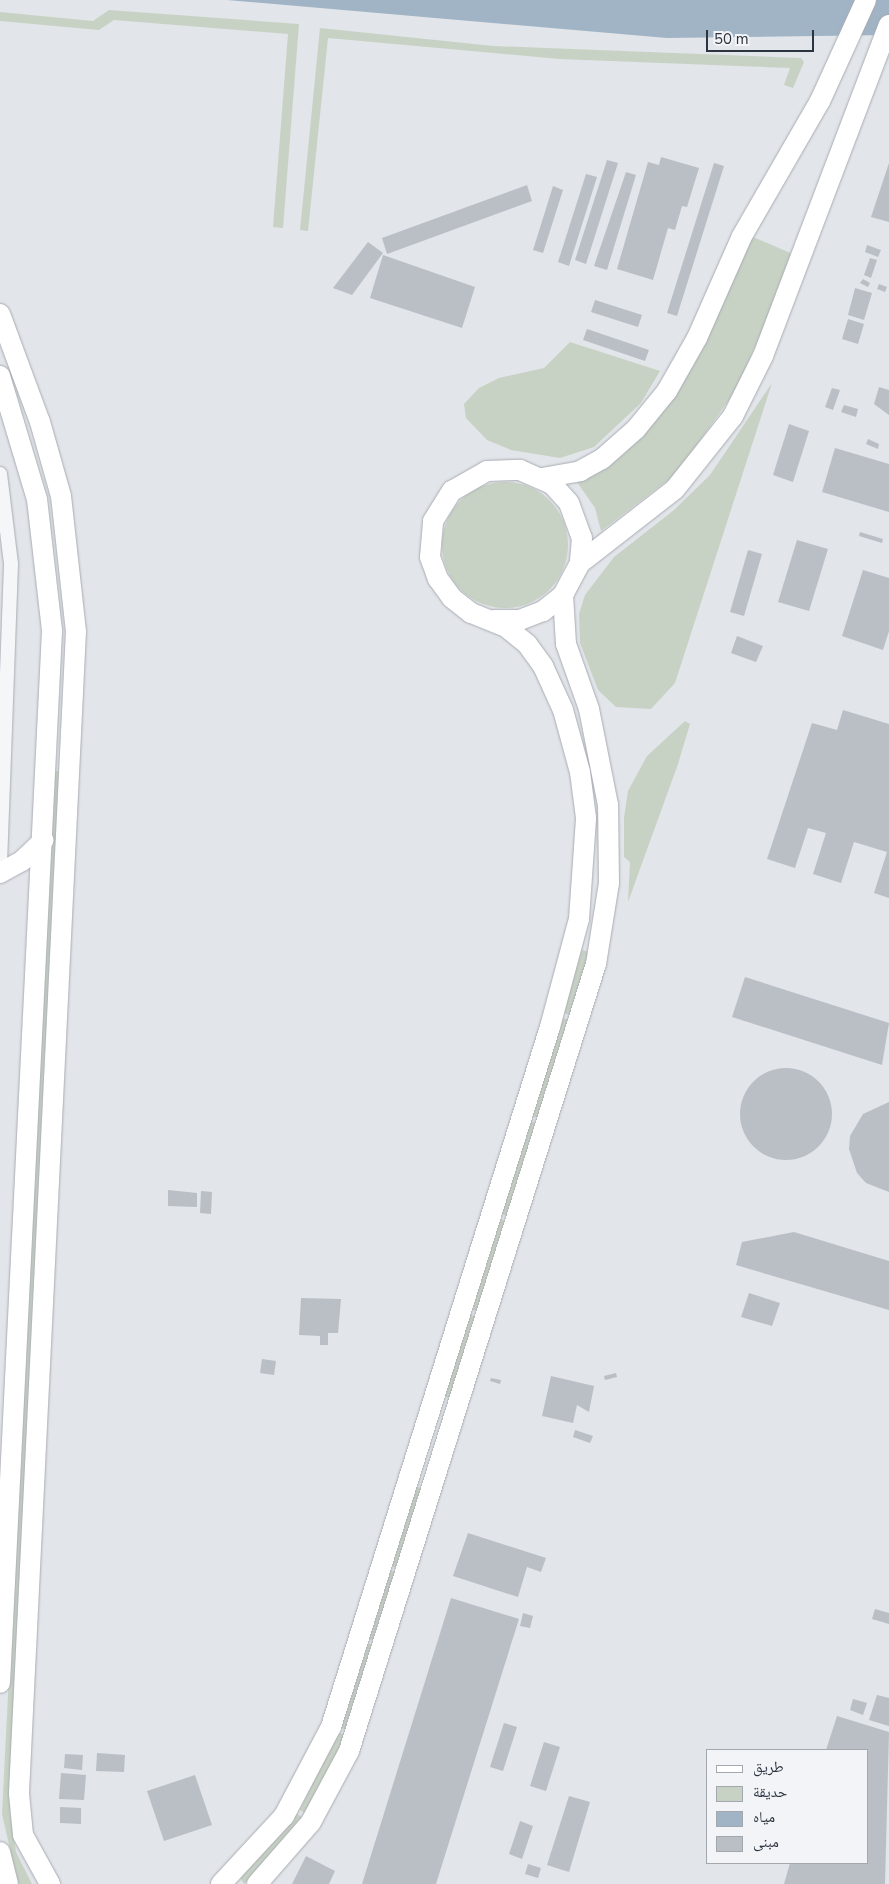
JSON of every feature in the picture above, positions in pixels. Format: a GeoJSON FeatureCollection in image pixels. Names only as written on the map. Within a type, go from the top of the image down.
{"type":"FeatureCollection","features":[{"type":"Feature","properties":{"kind":"main road"},"geometry":{"type":"LineString","coordinates":[[602,936],[595,940],[587,935],[596,862],[570,730],[543,666],[527,644],[494,620],[461,606],[438,579],[430,545],[433,521],[452,491],[478,474],[508,469],[542,478],[567,475],[597,462],[658,404],[697,338],[754,213],[837,67],[866,0]]}},
{"type":"Feature","properties":{"kind":"main road"},"geometry":{"type":"LineString","coordinates":[[580,562],[675,489],[733,416],[763,356],[889,25]]}},
{"type":"Feature","properties":{"kind":"main road"},"geometry":{"type":"LineString","coordinates":[[0,314],[48,446],[67,530],[76,630],[72,755],[19,1794],[23,1835],[50,1884]]}},
{"type":"Feature","properties":{"kind":"main road"},"geometry":{"type":"LineString","coordinates":[[0,376],[29,466],[43,532],[51,664],[44,840],[0,1683]]}},
{"type":"Feature","properties":{"kind":"main road"},"geometry":{"type":"LineString","coordinates":[[494,620],[532,616],[563,595],[580,562],[582,538],[576,514],[562,493],[542,478]]}},
{"type":"Feature","properties":{"kind":"main road"},"geometry":{"type":"LineString","coordinates":[[257,1884],[311,1822],[349,1750],[602,936],[610,866],[608,805],[591,716],[566,644],[563,595]]}},
{"type":"Feature","properties":{"kind":"main road"},"geometry":{"type":"LineString","coordinates":[[51,664],[60,700],[59,743],[64,753],[72,755]]}},
{"type":"Feature","properties":{"kind":"main road"},"geometry":{"type":"LineString","coordinates":[[221,1884],[258,1848],[295,1800],[337,1708],[562,986],[583,894],[583,793]]}},
{"type":"Feature","properties":{"kind":"main road"},"geometry":{"type":"LineString","coordinates":[[0,873],[22,861],[44,840]]}},
{"type":"Feature","properties":{"kind":"main road"},"geometry":{"type":"LineString","coordinates":[[0,1852],[8,1884]]}},
{"type":"Feature","properties":{"kind":"street"},"geometry":{"type":"LineString","coordinates":[[0,474],[11,564],[0,867]]}},
{"type":"Feature","properties":{"kind":"green space"},"geometry":{"type":"Polygon","coordinates":[[[109,10],[299,24],[283,228],[273,227],[288,34],[114,20],[99,30],[0,21],[0,12],[93,21],[109,10]]]}},
{"type":"Feature","properties":{"kind":"green space"},"geometry":{"type":"Polygon","coordinates":[[[320,28],[493,46],[801,58],[804,62],[793,88],[784,85],[790,68],[559,59],[328,38],[308,231],[300,230],[320,28]]]}},
{"type":"Feature","properties":{"kind":"green space"},"geometry":{"type":"Polygon","coordinates":[[[753,237],[795,255],[736,390],[676,474],[601,531],[595,508],[577,482],[602,471],[624,454],[673,399],[701,352],[753,237]]]}},
{"type":"Feature","properties":{"kind":"green space"},"geometry":{"type":"Polygon","coordinates":[[[570,342],[660,371],[641,403],[594,447],[560,458],[511,450],[487,440],[466,418],[464,404],[479,388],[499,378],[544,368],[570,342]]]}},
{"type":"Feature","properties":{"kind":"green space"},"geometry":{"type":"Polygon","coordinates":[[[772,383],[675,683],[651,709],[616,707],[598,690],[580,643],[579,614],[585,595],[614,557],[674,510],[710,475],[772,383]]]}},
{"type":"Feature","properties":{"kind":"green space"},"geometry":{"type":"Polygon","coordinates":[[[505,482],[529,487],[549,501],[563,521],[568,545],[563,569],[549,589],[529,603],[505,608],[481,603],[461,589],[447,569],[442,545],[447,521],[461,501],[481,487],[505,482]]]}},
{"type":"Feature","properties":{"kind":"green space"},"geometry":{"type":"Polygon","coordinates":[[[685,721],[690,724],[678,764],[628,902],[630,862],[624,857],[624,818],[628,791],[647,756],[685,721]]]}},
{"type":"Feature","properties":{"kind":"green space"},"geometry":{"type":"Polygon","coordinates":[[[55,771],[62,771],[10,1812],[16,1852],[32,1884],[18,1884],[2,1814],[55,771]]]}},
{"type":"Feature","properties":{"kind":"green space"},"geometry":{"type":"Polygon","coordinates":[[[582,950],[589,952],[570,1015],[563,1013],[582,950]]]}},
{"type":"Feature","properties":{"kind":"green space"},"geometry":{"type":"Polygon","coordinates":[[[562,1018],[569,1020],[539,1118],[531,1116],[562,1018]]]}},
{"type":"Feature","properties":{"kind":"green space"},"geometry":{"type":"Polygon","coordinates":[[[529,1121],[537,1123],[508,1216],[500,1214],[529,1121]]]}},
{"type":"Feature","properties":{"kind":"green space"},"geometry":{"type":"Polygon","coordinates":[[[499,1219],[506,1221],[477,1311],[470,1309],[499,1219]]]}},
{"type":"Feature","properties":{"kind":"green space"},"geometry":{"type":"Polygon","coordinates":[[[469,1314],[476,1317],[450,1398],[442,1396],[469,1314]]]}},
{"type":"Feature","properties":{"kind":"green space"},"geometry":{"type":"Polygon","coordinates":[[[415,1486],[422,1489],[397,1568],[389,1565],[415,1486]]]}},
{"type":"Feature","properties":{"kind":"green space"},"geometry":{"type":"Polygon","coordinates":[[[388,1570],[396,1572],[374,1641],[367,1638],[388,1570]]]}},
{"type":"Feature","properties":{"kind":"green space"},"geometry":{"type":"Polygon","coordinates":[[[365,1643],[373,1645],[347,1730],[339,1727],[365,1643]]]}},
{"type":"Feature","properties":{"kind":"green space"},"geometry":{"type":"Polygon","coordinates":[[[337,1732],[345,1735],[339,1751],[306,1814],[300,1810],[337,1732]]]}},
{"type":"Feature","properties":{"kind":"green space"},"geometry":{"type":"Polygon","coordinates":[[[297,1814],[304,1818],[244,1884],[240,1878],[297,1814]]]}},
{"type":"Feature","properties":{"kind":"water"},"geometry":{"type":"Polygon","coordinates":[[[227,0],[889,0],[889,35],[667,38],[227,0]]]}},
{"type":"Feature","properties":{"kind":"building"},"geometry":{"type":"Polygon","coordinates":[[[661,157],[699,168],[687,207],[682,206],[675,230],[668,228],[653,280],[617,269],[648,162],[659,165],[661,157]]]}},
{"type":"Feature","properties":{"kind":"building"},"geometry":{"type":"Polygon","coordinates":[[[607,160],[618,163],[586,264],[575,260],[607,160]]]}},
{"type":"Feature","properties":{"kind":"building"},"geometry":{"type":"Polygon","coordinates":[[[714,163],[724,166],[677,316],[667,313],[714,163]]]}},
{"type":"Feature","properties":{"kind":"building"},"geometry":{"type":"Polygon","coordinates":[[[889,163],[889,222],[871,217],[889,163]]]}},
{"type":"Feature","properties":{"kind":"building"},"geometry":{"type":"Polygon","coordinates":[[[626,172],[636,175],[607,270],[594,266],[626,172]]]}},
{"type":"Feature","properties":{"kind":"building"},"geometry":{"type":"Polygon","coordinates":[[[586,174],[597,177],[569,266],[558,262],[586,174]]]}},
{"type":"Feature","properties":{"kind":"building"},"geometry":{"type":"Polygon","coordinates":[[[527,185],[532,201],[387,254],[382,238],[527,185]]]}},
{"type":"Feature","properties":{"kind":"building"},"geometry":{"type":"Polygon","coordinates":[[[553,186],[563,190],[543,253],[533,250],[553,186]]]}},
{"type":"Feature","properties":{"kind":"building"},"geometry":{"type":"Polygon","coordinates":[[[368,242],[383,253],[352,295],[333,288],[368,242]]]}},
{"type":"Feature","properties":{"kind":"building"},"geometry":{"type":"Polygon","coordinates":[[[867,245],[881,250],[878,257],[865,252],[867,245]]]}},
{"type":"Feature","properties":{"kind":"building"},"geometry":{"type":"Polygon","coordinates":[[[383,255],[475,287],[462,328],[370,298],[383,255]]]}},
{"type":"Feature","properties":{"kind":"building"},"geometry":{"type":"Polygon","coordinates":[[[870,258],[877,260],[871,278],[864,275],[870,258]]]}},
{"type":"Feature","properties":{"kind":"building"},"geometry":{"type":"Polygon","coordinates":[[[863,279],[870,283],[868,287],[860,283],[863,279]]]}},
{"type":"Feature","properties":{"kind":"building"},"geometry":{"type":"Polygon","coordinates":[[[879,284],[887,287],[885,292],[877,289],[879,284]]]}},
{"type":"Feature","properties":{"kind":"building"},"geometry":{"type":"Polygon","coordinates":[[[855,288],[872,293],[864,320],[848,315],[855,288]]]}},
{"type":"Feature","properties":{"kind":"building"},"geometry":{"type":"Polygon","coordinates":[[[595,300],[642,315],[638,327],[591,312],[595,300]]]}},
{"type":"Feature","properties":{"kind":"building"},"geometry":{"type":"Polygon","coordinates":[[[848,319],[864,324],[858,344],[842,339],[848,319]]]}},
{"type":"Feature","properties":{"kind":"building"},"geometry":{"type":"Polygon","coordinates":[[[587,329],[649,350],[645,361],[583,340],[587,329]]]}},
{"type":"Feature","properties":{"kind":"building"},"geometry":{"type":"Polygon","coordinates":[[[879,387],[889,390],[889,415],[874,404],[879,387]]]}},
{"type":"Feature","properties":{"kind":"building"},"geometry":{"type":"Polygon","coordinates":[[[832,388],[840,390],[833,410],[825,407],[832,388]]]}},
{"type":"Feature","properties":{"kind":"building"},"geometry":{"type":"Polygon","coordinates":[[[844,405],[858,409],[856,417],[841,412],[844,405]]]}},
{"type":"Feature","properties":{"kind":"building"},"geometry":{"type":"Polygon","coordinates":[[[789,424],[809,431],[793,482],[773,475],[789,424]]]}},
{"type":"Feature","properties":{"kind":"building"},"geometry":{"type":"Polygon","coordinates":[[[868,439],[879,444],[878,449],[866,444],[868,439]]]}},
{"type":"Feature","properties":{"kind":"building"},"geometry":{"type":"Polygon","coordinates":[[[835,448],[889,464],[889,512],[822,492],[835,448]]]}},
{"type":"Feature","properties":{"kind":"building"},"geometry":{"type":"Polygon","coordinates":[[[860,532],[883,539],[882,543],[859,536],[860,532]]]}},
{"type":"Feature","properties":{"kind":"building"},"geometry":{"type":"Polygon","coordinates":[[[797,540],[828,549],[809,611],[778,602],[797,540]]]}},
{"type":"Feature","properties":{"kind":"building"},"geometry":{"type":"Polygon","coordinates":[[[748,550],[762,554],[744,616],[730,612],[748,550]]]}},
{"type":"Feature","properties":{"kind":"building"},"geometry":{"type":"Polygon","coordinates":[[[863,570],[889,578],[889,631],[883,650],[842,636],[863,570]]]}},
{"type":"Feature","properties":{"kind":"building"},"geometry":{"type":"Polygon","coordinates":[[[737,636],[763,646],[756,662],[731,653],[737,636]]]}},
{"type":"Feature","properties":{"kind":"building"},"geometry":{"type":"Polygon","coordinates":[[[843,710],[889,724],[889,898],[874,893],[887,852],[854,842],[841,883],[813,874],[826,833],[808,828],[795,868],[767,859],[812,723],[837,730],[843,710]]]}},
{"type":"Feature","properties":{"kind":"building"},"geometry":{"type":"Polygon","coordinates":[[[745,977],[889,1023],[882,1065],[732,1017],[745,977]]]}},
{"type":"Feature","properties":{"kind":"building"},"geometry":{"type":"Polygon","coordinates":[[[786,1068],[803,1072],[818,1082],[828,1097],[832,1114],[828,1131],[818,1146],[803,1156],[786,1160],[769,1156],[754,1146],[744,1131],[740,1114],[744,1097],[754,1082],[769,1072],[786,1068]]]}},
{"type":"Feature","properties":{"kind":"building"},"geometry":{"type":"Polygon","coordinates":[[[889,1102],[889,1192],[866,1183],[857,1173],[849,1149],[850,1136],[863,1114],[889,1102]]]}},
{"type":"Feature","properties":{"kind":"building"},"geometry":{"type":"Polygon","coordinates":[[[168,1190],[197,1193],[197,1207],[168,1206],[168,1190]]]}},
{"type":"Feature","properties":{"kind":"building"},"geometry":{"type":"Polygon","coordinates":[[[201,1191],[212,1192],[211,1214],[200,1213],[201,1191]]]}},
{"type":"Feature","properties":{"kind":"building"},"geometry":{"type":"Polygon","coordinates":[[[794,1232],[889,1261],[889,1310],[736,1265],[742,1242],[794,1232]]]}},
{"type":"Feature","properties":{"kind":"building"},"geometry":{"type":"Polygon","coordinates":[[[749,1293],[780,1303],[772,1326],[741,1317],[749,1293]]]}},
{"type":"Feature","properties":{"kind":"building"},"geometry":{"type":"Polygon","coordinates":[[[301,1298],[341,1299],[338,1333],[328,1333],[328,1345],[320,1345],[320,1336],[299,1335],[301,1298]]]}},
{"type":"Feature","properties":{"kind":"building"},"geometry":{"type":"Polygon","coordinates":[[[262,1359],[276,1361],[274,1375],[260,1373],[262,1359]]]}},
{"type":"Feature","properties":{"kind":"building"},"geometry":{"type":"Polygon","coordinates":[[[616,1373],[617,1377],[605,1380],[604,1376],[616,1373]]]}},
{"type":"Feature","properties":{"kind":"building"},"geometry":{"type":"Polygon","coordinates":[[[551,1376],[594,1386],[589,1412],[577,1405],[573,1423],[542,1416],[551,1376]]]}},
{"type":"Feature","properties":{"kind":"building"},"geometry":{"type":"Polygon","coordinates":[[[491,1378],[501,1380],[500,1384],[490,1381],[491,1378]]]}},
{"type":"Feature","properties":{"kind":"building"},"geometry":{"type":"Polygon","coordinates":[[[575,1430],[593,1436],[590,1443],[573,1437],[575,1430]]]}},
{"type":"Feature","properties":{"kind":"building"},"geometry":{"type":"Polygon","coordinates":[[[468,1533],[546,1558],[541,1572],[527,1567],[518,1597],[453,1576],[468,1533]]]}},
{"type":"Feature","properties":{"kind":"building"},"geometry":{"type":"Polygon","coordinates":[[[451,1598],[519,1619],[436,1884],[362,1884],[451,1598]]]}},
{"type":"Feature","properties":{"kind":"building"},"geometry":{"type":"Polygon","coordinates":[[[875,1609],[889,1613],[889,1624],[872,1619],[875,1609]]]}},
{"type":"Feature","properties":{"kind":"building"},"geometry":{"type":"Polygon","coordinates":[[[523,1613],[533,1616],[530,1628],[520,1626],[523,1613]]]}},
{"type":"Feature","properties":{"kind":"building"},"geometry":{"type":"Polygon","coordinates":[[[877,1695],[889,1698],[889,1726],[869,1720],[877,1695]]]}},
{"type":"Feature","properties":{"kind":"building"},"geometry":{"type":"Polygon","coordinates":[[[853,1699],[867,1703],[863,1715],[850,1710],[853,1699]]]}},
{"type":"Feature","properties":{"kind":"building"},"geometry":{"type":"Polygon","coordinates":[[[837,1716],[889,1732],[885,1884],[784,1884],[790,1864],[869,1864],[869,1749],[826,1749],[837,1716]]]}},
{"type":"Feature","properties":{"kind":"building"},"geometry":{"type":"Polygon","coordinates":[[[504,1723],[517,1727],[503,1771],[490,1767],[504,1723]]]}},
{"type":"Feature","properties":{"kind":"building"},"geometry":{"type":"Polygon","coordinates":[[[544,1742],[560,1747],[546,1791],[530,1786],[544,1742]]]}},
{"type":"Feature","properties":{"kind":"building"},"geometry":{"type":"Polygon","coordinates":[[[97,1753],[125,1755],[124,1772],[96,1771],[97,1753]]]}},
{"type":"Feature","properties":{"kind":"building"},"geometry":{"type":"Polygon","coordinates":[[[65,1754],[83,1755],[82,1770],[64,1768],[65,1754]]]}},
{"type":"Feature","properties":{"kind":"building"},"geometry":{"type":"Polygon","coordinates":[[[61,1773],[86,1775],[84,1800],[59,1799],[61,1773]]]}},
{"type":"Feature","properties":{"kind":"building"},"geometry":{"type":"Polygon","coordinates":[[[195,1775],[212,1825],[164,1841],[147,1791],[195,1775]]]}},
{"type":"Feature","properties":{"kind":"building"},"geometry":{"type":"Polygon","coordinates":[[[569,1796],[590,1802],[569,1872],[547,1865],[569,1796]]]}},
{"type":"Feature","properties":{"kind":"building"},"geometry":{"type":"Polygon","coordinates":[[[60,1807],[81,1808],[81,1824],[60,1823],[60,1807]]]}},
{"type":"Feature","properties":{"kind":"building"},"geometry":{"type":"Polygon","coordinates":[[[520,1821],[533,1826],[522,1859],[509,1854],[520,1821]]]}},
{"type":"Feature","properties":{"kind":"building"},"geometry":{"type":"Polygon","coordinates":[[[306,1856],[335,1871],[329,1884],[292,1884],[306,1856]]]}},
{"type":"Feature","properties":{"kind":"building"},"geometry":{"type":"Polygon","coordinates":[[[528,1864],[541,1868],[538,1878],[525,1874],[528,1864]]]}}]}
